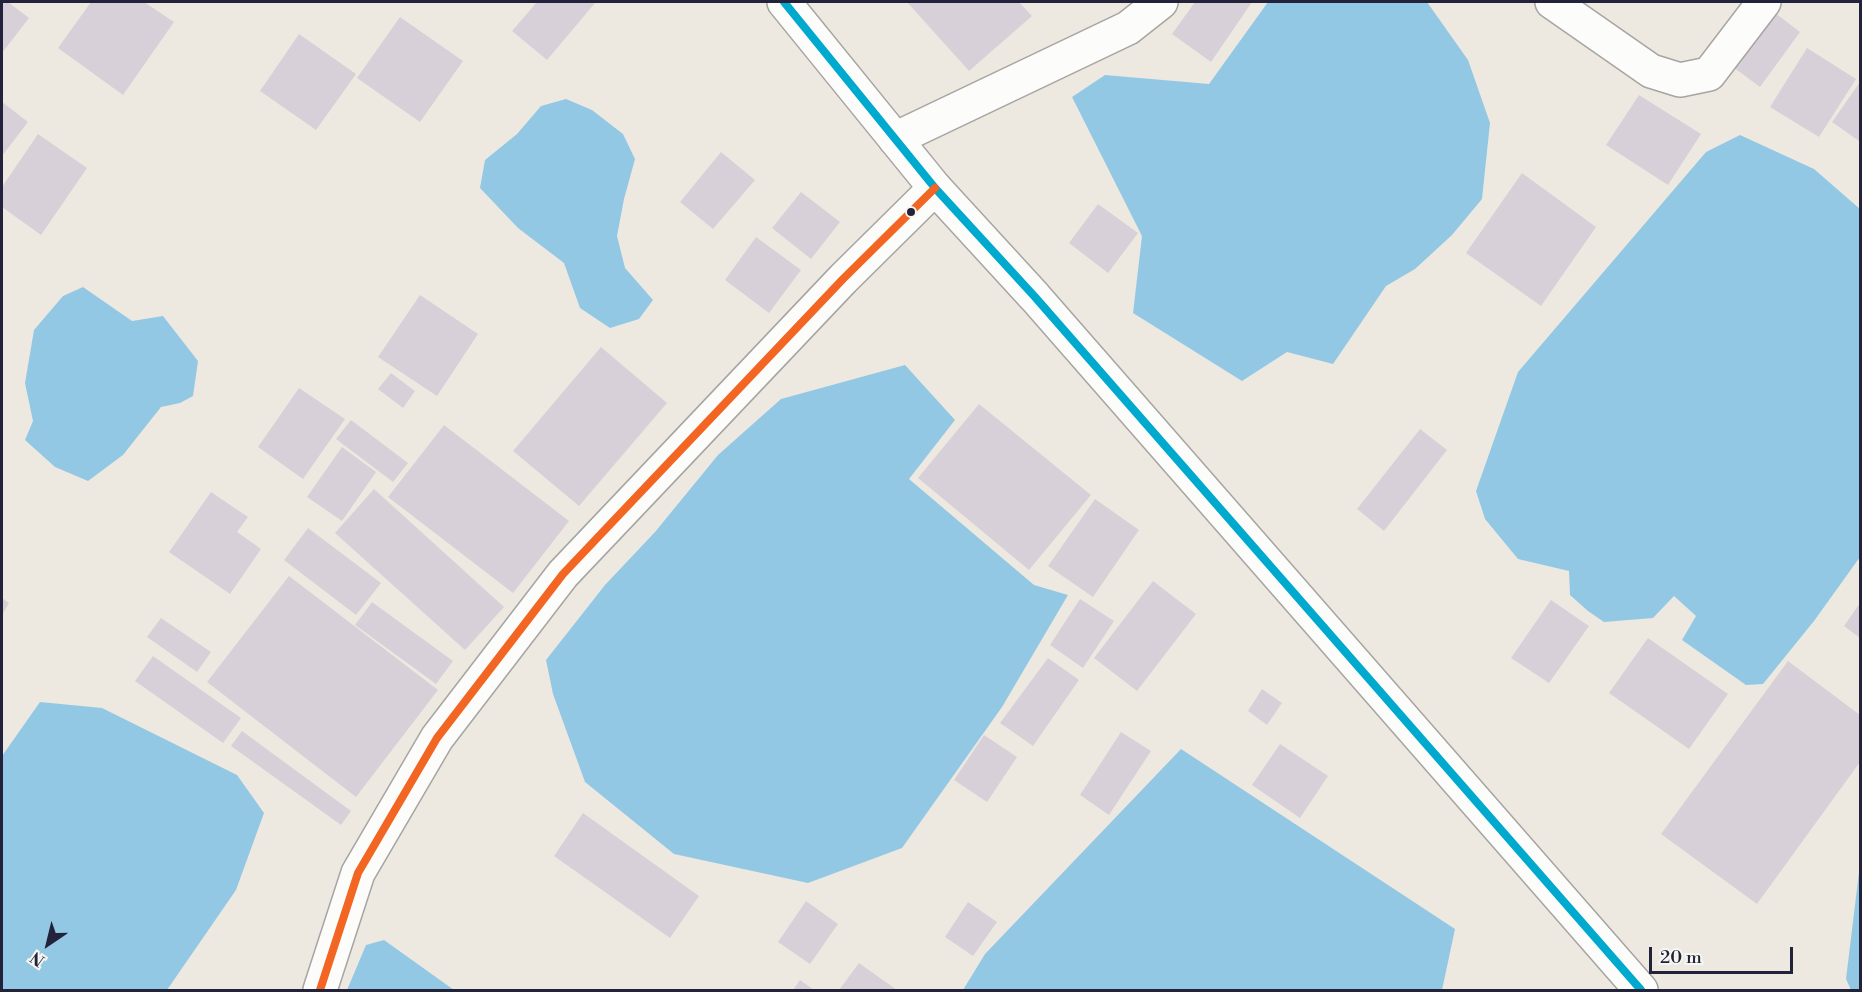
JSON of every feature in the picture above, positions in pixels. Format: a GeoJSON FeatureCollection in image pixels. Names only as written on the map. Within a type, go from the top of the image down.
{"type":"FeatureCollection","features":[{"type":"Feature","properties":{"kind":"main road"},"geometry":{"type":"LineString","coordinates":[[784,2],[935,188],[1035,297],[1641,990]]}},
{"type":"Feature","properties":{"kind":"main road"},"geometry":{"type":"LineString","coordinates":[[895,139],[1128,28],[1161,2]]}},
{"type":"Feature","properties":{"kind":"main road"},"geometry":{"type":"LineString","coordinates":[[1552,2],[1651,71],[1680,80],[1709,74],[1764,2]]}},
{"type":"Feature","properties":{"kind":"main road"},"geometry":{"type":"LineString","coordinates":[[320,990],[358,873],[437,738],[563,574],[843,279],[935,188]]}},
{"type":"Feature","properties":{"kind":"water"},"geometry":{"type":"Polygon","coordinates":[[[1268,2],[1427,2],[1468,60],[1490,123],[1482,199],[1452,235],[1415,269],[1386,286],[1333,364],[1287,352],[1242,381],[1133,313],[1142,236],[1072,97],[1105,75],[1209,84],[1268,2]]]}},
{"type":"Feature","properties":{"kind":"water"},"geometry":{"type":"Polygon","coordinates":[[[566,99],[592,110],[623,134],[635,159],[617,236],[625,268],[653,300],[639,319],[610,328],[580,308],[564,263],[518,228],[480,188],[485,160],[517,134],[541,106],[566,99]]]}},
{"type":"Feature","properties":{"kind":"water"},"geometry":{"type":"Polygon","coordinates":[[[1740,135],[1814,169],[1860,209],[1860,557],[1814,621],[1763,684],[1746,685],[1682,640],[1696,616],[1674,596],[1653,618],[1604,622],[1588,611],[1570,595],[1569,571],[1518,559],[1485,519],[1476,491],[1518,372],[1706,152],[1740,135]]]}},
{"type":"Feature","properties":{"kind":"water"},"geometry":{"type":"Polygon","coordinates":[[[83,287],[132,321],[163,316],[198,361],[193,396],[180,403],[161,407],[123,455],[88,481],[55,467],[25,440],[33,421],[25,383],[34,330],[63,296],[83,287]]]}},
{"type":"Feature","properties":{"kind":"water"},"geometry":{"type":"Polygon","coordinates":[[[905,365],[955,420],[909,479],[1034,585],[1068,595],[1002,707],[902,848],[808,883],[674,854],[585,782],[553,694],[546,660],[605,585],[655,532],[718,455],[781,399],[905,365]]]}},
{"type":"Feature","properties":{"kind":"water"},"geometry":{"type":"Polygon","coordinates":[[[40,702],[102,708],[237,775],[264,813],[236,890],[167,990],[2,990],[2,756],[40,702]]]}},
{"type":"Feature","properties":{"kind":"water"},"geometry":{"type":"Polygon","coordinates":[[[1181,749],[1455,929],[1442,990],[963,990],[985,954],[1181,749]]]}},
{"type":"Feature","properties":{"kind":"water"},"geometry":{"type":"Polygon","coordinates":[[[1860,864],[1860,990],[1851,990],[1846,979],[1860,864]]]}},
{"type":"Feature","properties":{"kind":"water"},"geometry":{"type":"Polygon","coordinates":[[[384,940],[454,990],[347,990],[366,945],[384,940]]]}},
{"type":"Feature","properties":{"kind":"building"},"geometry":{"type":"Polygon","coordinates":[[[2,2],[8,2],[29,18],[2,53],[2,2]]]}},
{"type":"Feature","properties":{"kind":"building"},"geometry":{"type":"Polygon","coordinates":[[[91,2],[144,2],[174,22],[123,95],[58,48],[91,2]]]}},
{"type":"Feature","properties":{"kind":"building"},"geometry":{"type":"Polygon","coordinates":[[[537,2],[595,3],[547,60],[512,31],[537,2]]]}},
{"type":"Feature","properties":{"kind":"building"},"geometry":{"type":"Polygon","coordinates":[[[907,2],[1019,2],[1032,16],[969,71],[907,2]]]}},
{"type":"Feature","properties":{"kind":"building"},"geometry":{"type":"Polygon","coordinates":[[[1195,2],[1252,2],[1211,62],[1172,34],[1195,2]]]}},
{"type":"Feature","properties":{"kind":"building"},"geometry":{"type":"Polygon","coordinates":[[[1770,9],[1800,32],[1760,87],[1729,64],[1770,9]]]}},
{"type":"Feature","properties":{"kind":"building"},"geometry":{"type":"Polygon","coordinates":[[[400,17],[463,61],[420,122],[357,78],[400,17]]]}},
{"type":"Feature","properties":{"kind":"building"},"geometry":{"type":"Polygon","coordinates":[[[299,34],[356,74],[316,130],[260,91],[299,34]]]}},
{"type":"Feature","properties":{"kind":"building"},"geometry":{"type":"Polygon","coordinates":[[[1807,48],[1856,79],[1819,137],[1770,107],[1807,48]]]}},
{"type":"Feature","properties":{"kind":"building"},"geometry":{"type":"Polygon","coordinates":[[[1860,82],[1860,140],[1859,141],[1832,122],[1860,82]]]}},
{"type":"Feature","properties":{"kind":"building"},"geometry":{"type":"Polygon","coordinates":[[[1639,95],[1701,134],[1668,185],[1606,145],[1639,95]]]}},
{"type":"Feature","properties":{"kind":"building"},"geometry":{"type":"Polygon","coordinates":[[[2,102],[28,122],[2,156],[2,102]]]}},
{"type":"Feature","properties":{"kind":"building"},"geometry":{"type":"Polygon","coordinates":[[[38,134],[87,168],[41,235],[2,207],[2,187],[38,134]]]}},
{"type":"Feature","properties":{"kind":"building"},"geometry":{"type":"Polygon","coordinates":[[[721,152],[755,180],[713,229],[680,202],[721,152]]]}},
{"type":"Feature","properties":{"kind":"building"},"geometry":{"type":"Polygon","coordinates":[[[1522,173],[1596,227],[1541,306],[1466,253],[1522,173]]]}},
{"type":"Feature","properties":{"kind":"building"},"geometry":{"type":"Polygon","coordinates":[[[801,192],[840,222],[811,259],[772,228],[801,192]]]}},
{"type":"Feature","properties":{"kind":"building"},"geometry":{"type":"Polygon","coordinates":[[[1098,204],[1138,233],[1108,273],[1069,243],[1098,204]]]}},
{"type":"Feature","properties":{"kind":"building"},"geometry":{"type":"Polygon","coordinates":[[[756,237],[801,270],[769,313],[725,280],[756,237]]]}},
{"type":"Feature","properties":{"kind":"building"},"geometry":{"type":"Polygon","coordinates":[[[420,295],[478,334],[437,396],[378,357],[420,295]]]}},
{"type":"Feature","properties":{"kind":"building"},"geometry":{"type":"Polygon","coordinates":[[[601,347],[667,403],[579,506],[513,451],[601,347]]]}},
{"type":"Feature","properties":{"kind":"building"},"geometry":{"type":"Polygon","coordinates":[[[391,373],[415,391],[403,408],[378,389],[391,373]]]}},
{"type":"Feature","properties":{"kind":"building"},"geometry":{"type":"Polygon","coordinates":[[[299,388],[345,419],[303,479],[258,447],[299,388]]]}},
{"type":"Feature","properties":{"kind":"building"},"geometry":{"type":"Polygon","coordinates":[[[979,404],[1091,495],[1029,570],[918,478],[979,404]]]}},
{"type":"Feature","properties":{"kind":"building"},"geometry":{"type":"Polygon","coordinates":[[[351,420],[408,463],[393,482],[336,439],[351,420]]]}},
{"type":"Feature","properties":{"kind":"building"},"geometry":{"type":"Polygon","coordinates":[[[444,425],[569,521],[513,593],[388,497],[444,425]]]}},
{"type":"Feature","properties":{"kind":"building"},"geometry":{"type":"Polygon","coordinates":[[[1420,429],[1447,450],[1384,531],[1357,509],[1420,429]]]}},
{"type":"Feature","properties":{"kind":"building"},"geometry":{"type":"Polygon","coordinates":[[[342,447],[376,472],[342,521],[307,497],[342,447]]]}},
{"type":"Feature","properties":{"kind":"building"},"geometry":{"type":"Polygon","coordinates":[[[374,489],[504,607],[465,650],[335,533],[374,489]]]}},
{"type":"Feature","properties":{"kind":"building"},"geometry":{"type":"Polygon","coordinates":[[[211,492],[248,517],[237,532],[261,549],[230,594],[169,552],[211,492]]]}},
{"type":"Feature","properties":{"kind":"building"},"geometry":{"type":"Polygon","coordinates":[[[1095,499],[1139,530],[1093,597],[1048,566],[1095,499]]]}},
{"type":"Feature","properties":{"kind":"building"},"geometry":{"type":"Polygon","coordinates":[[[308,528],[381,583],[356,615],[284,560],[308,528]]]}},
{"type":"Feature","properties":{"kind":"building"},"geometry":{"type":"Polygon","coordinates":[[[289,576],[438,690],[356,797],[207,682],[289,576]]]}},
{"type":"Feature","properties":{"kind":"building"},"geometry":{"type":"Polygon","coordinates":[[[1153,581],[1196,614],[1137,691],[1094,658],[1153,581]]]}},
{"type":"Feature","properties":{"kind":"building"},"geometry":{"type":"Polygon","coordinates":[[[2,598],[9,603],[2,615],[2,598]]]}},
{"type":"Feature","properties":{"kind":"building"},"geometry":{"type":"Polygon","coordinates":[[[1080,599],[1114,621],[1083,668],[1050,645],[1080,599]]]}},
{"type":"Feature","properties":{"kind":"building"},"geometry":{"type":"Polygon","coordinates":[[[1551,600],[1589,626],[1549,683],[1511,658],[1551,600]]]}},
{"type":"Feature","properties":{"kind":"building"},"geometry":{"type":"Polygon","coordinates":[[[372,602],[453,661],[436,684],[355,625],[372,602]]]}},
{"type":"Feature","properties":{"kind":"building"},"geometry":{"type":"Polygon","coordinates":[[[1860,603],[1860,638],[1844,626],[1860,603]]]}},
{"type":"Feature","properties":{"kind":"building"},"geometry":{"type":"Polygon","coordinates":[[[161,618],[211,652],[197,672],[147,637],[161,618]]]}},
{"type":"Feature","properties":{"kind":"building"},"geometry":{"type":"Polygon","coordinates":[[[1648,638],[1728,694],[1689,749],[1609,693],[1648,638]]]}},
{"type":"Feature","properties":{"kind":"building"},"geometry":{"type":"Polygon","coordinates":[[[153,656],[241,718],[223,743],[135,681],[153,656]]]}},
{"type":"Feature","properties":{"kind":"building"},"geometry":{"type":"Polygon","coordinates":[[[1048,658],[1079,680],[1033,746],[1000,723],[1048,658]]]}},
{"type":"Feature","properties":{"kind":"building"},"geometry":{"type":"Polygon","coordinates":[[[1788,661],[1860,715],[1860,762],[1757,904],[1661,834],[1788,661]]]}},
{"type":"Feature","properties":{"kind":"building"},"geometry":{"type":"Polygon","coordinates":[[[1262,689],[1282,703],[1267,725],[1248,711],[1262,689]]]}},
{"type":"Feature","properties":{"kind":"building"},"geometry":{"type":"Polygon","coordinates":[[[242,731],[351,811],[341,825],[231,746],[242,731]]]}},
{"type":"Feature","properties":{"kind":"building"},"geometry":{"type":"Polygon","coordinates":[[[1121,732],[1151,751],[1109,815],[1080,795],[1121,732]]]}},
{"type":"Feature","properties":{"kind":"building"},"geometry":{"type":"Polygon","coordinates":[[[984,735],[1017,757],[987,802],[954,780],[984,735]]]}},
{"type":"Feature","properties":{"kind":"building"},"geometry":{"type":"Polygon","coordinates":[[[1280,744],[1328,776],[1300,818],[1252,785],[1280,744]]]}},
{"type":"Feature","properties":{"kind":"building"},"geometry":{"type":"Polygon","coordinates":[[[583,813],[699,896],[670,938],[554,856],[583,813]]]}},
{"type":"Feature","properties":{"kind":"building"},"geometry":{"type":"Polygon","coordinates":[[[806,901],[838,924],[810,964],[778,942],[806,901]]]}},
{"type":"Feature","properties":{"kind":"building"},"geometry":{"type":"Polygon","coordinates":[[[968,902],[997,922],[973,956],[945,937],[968,902]]]}},
{"type":"Feature","properties":{"kind":"building"},"geometry":{"type":"Polygon","coordinates":[[[859,963],[897,990],[839,990],[859,963]]]}},
{"type":"Feature","properties":{"kind":"building"},"geometry":{"type":"Polygon","coordinates":[[[800,980],[814,990],[793,990],[800,980]]]}},
{"type":"Feature","properties":{"kind":"transit line","name":"20"},"geometry":{"type":"LineString","coordinates":[[784,2],[935,188],[1035,297],[1641,990]]}},
{"type":"Feature","properties":{"kind":"transit line"},"geometry":{"type":"LineString","coordinates":[[320,990],[358,873],[437,738],[563,574],[843,279],[935,188]]}}]}
